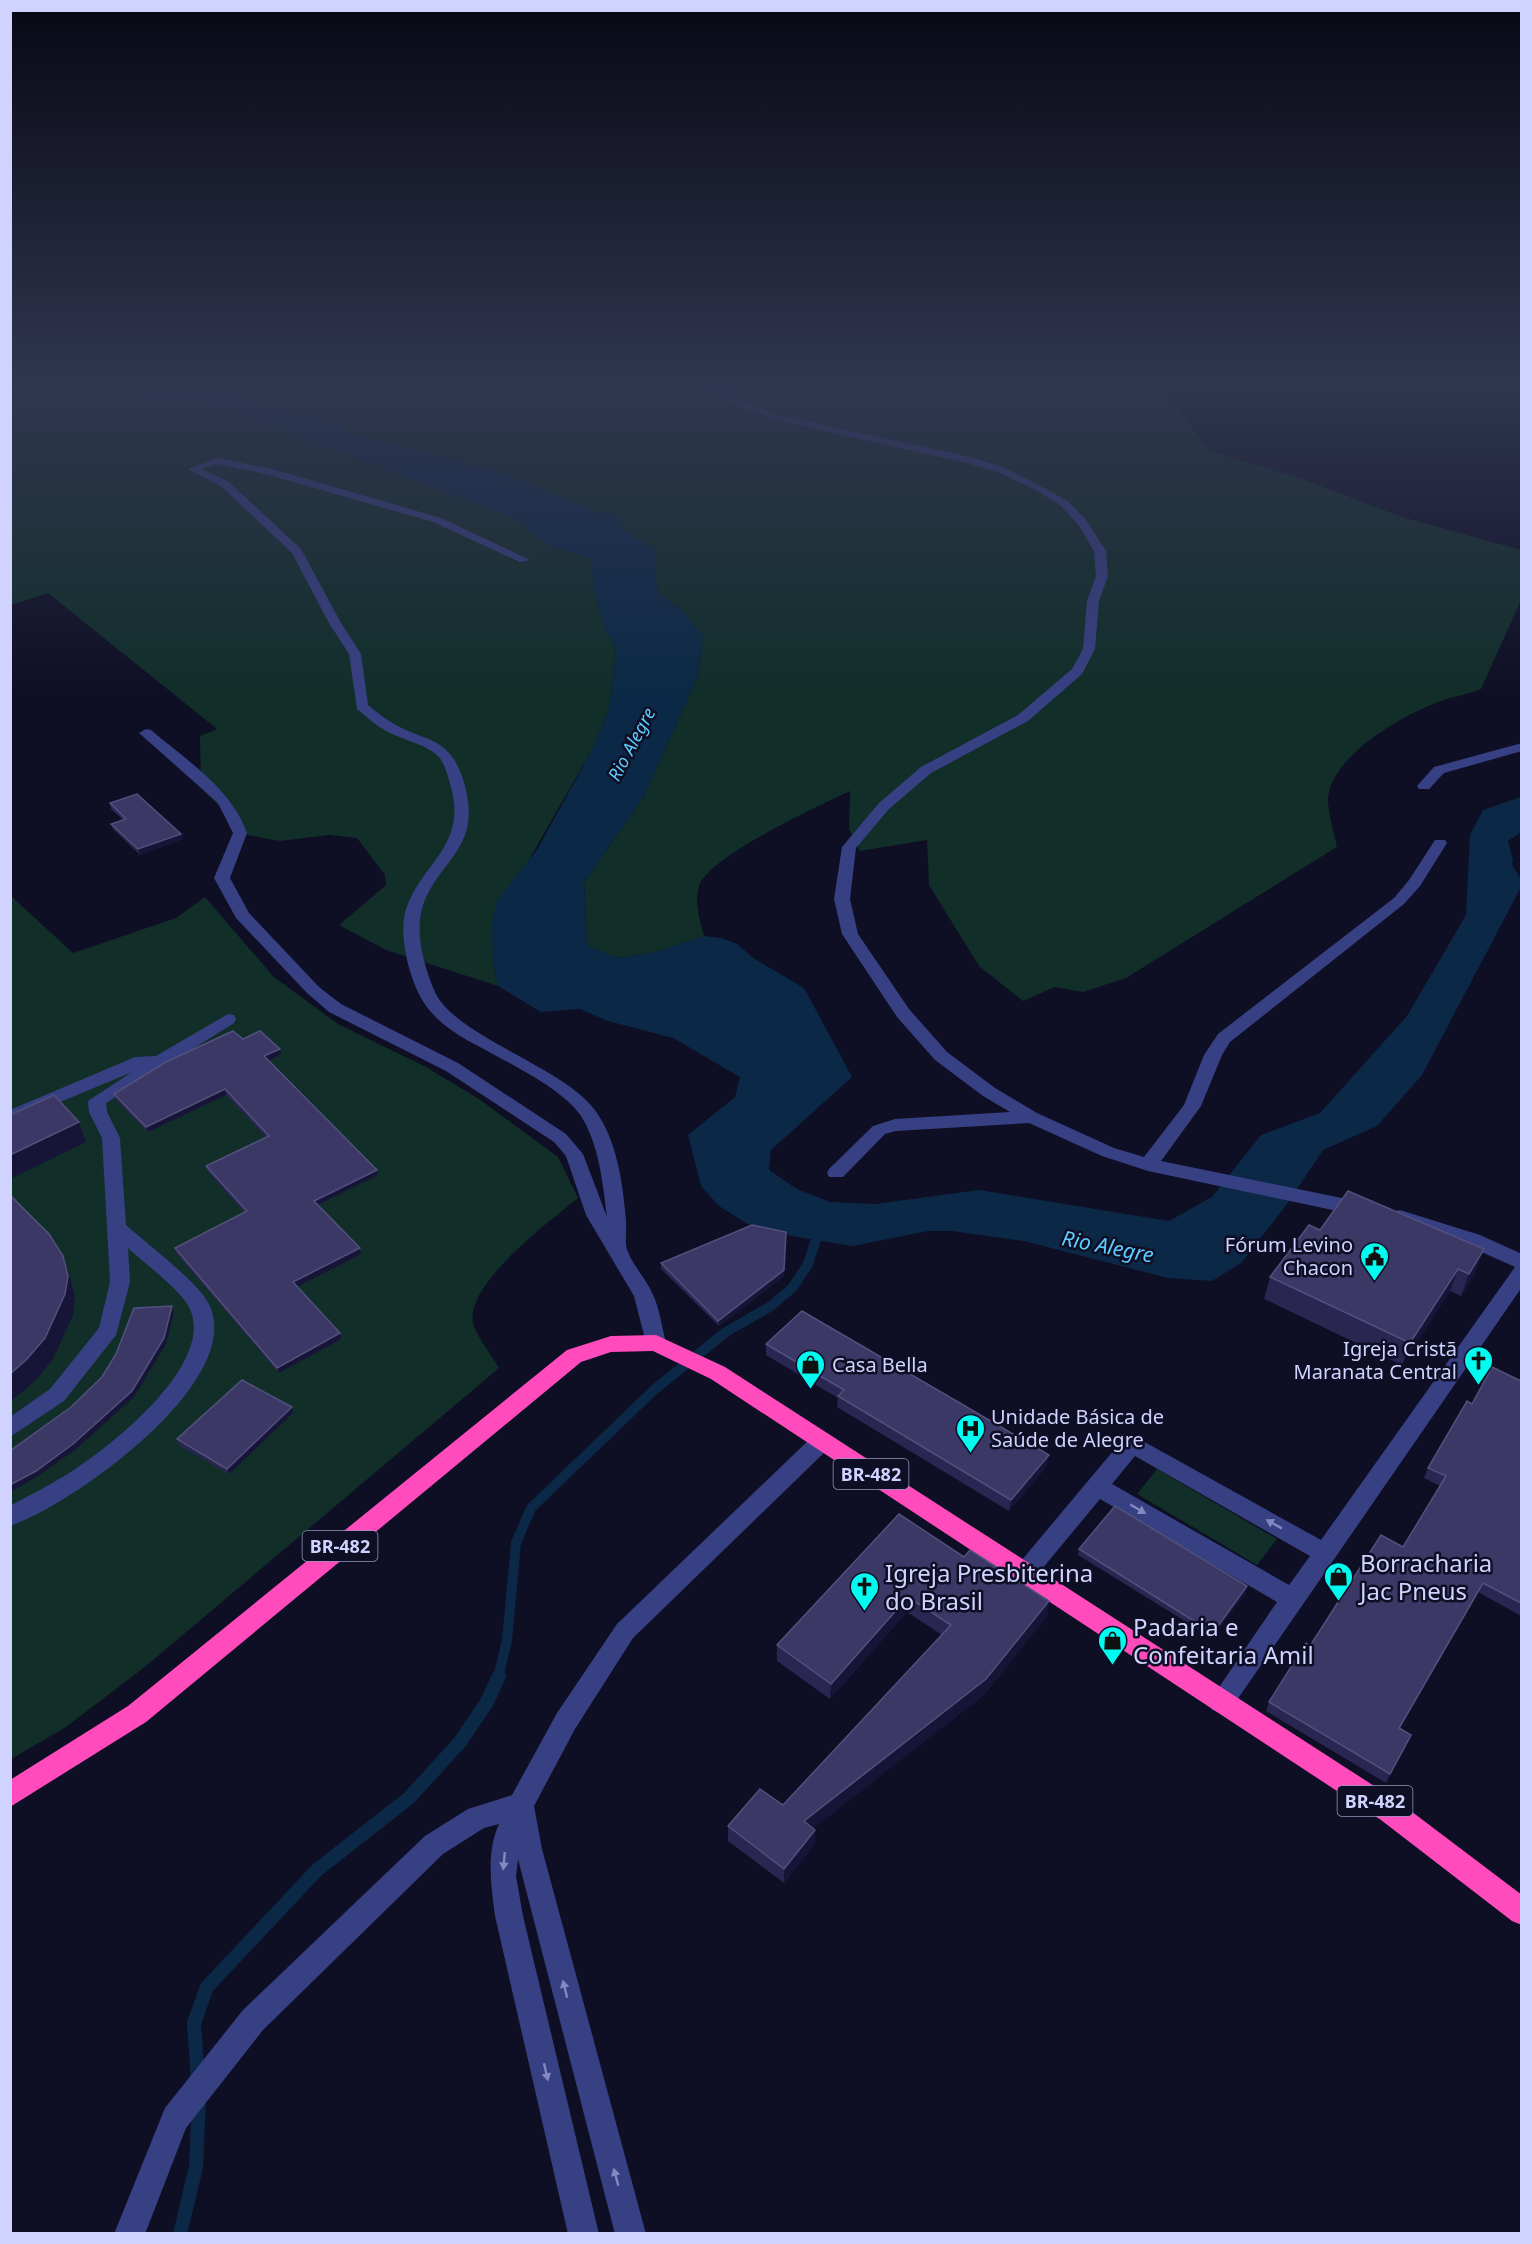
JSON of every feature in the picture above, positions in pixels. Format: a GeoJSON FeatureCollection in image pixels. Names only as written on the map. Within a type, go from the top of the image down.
{"type":"FeatureCollection","features":[{"type":"Feature","properties":{"kind":"highway","name":"BR-482"},"geometry":{"type":"LineString","coordinates":[[10,1796],[137,1714],[574,1356],[610,1344],[656,1343],[682,1353],[718,1373],[1390,1811],[1521,1912]]}},
{"type":"Feature","properties":{"kind":"street"},"geometry":{"type":"LineString","coordinates":[[227,486],[297,551],[335,623],[355,654],[362,706],[395,730],[428,743],[443,753],[451,765],[461,795],[462,822],[455,844],[414,911],[412,926],[421,976],[431,1000],[448,1020],[569,1094],[590,1115],[602,1149],[613,1196],[618,1228],[616,1254]]}},
{"type":"Feature","properties":{"kind":"street"},"geometry":{"type":"LineString","coordinates":[[318,486],[436,520],[524,560]]}},
{"type":"Feature","properties":{"kind":"street"},"geometry":{"type":"LineString","coordinates":[[1035,486],[1064,504],[1082,522],[1100,551],[1102,576],[1093,601],[1089,650],[1077,671],[1023,718],[926,770],[884,806],[849,847],[842,899],[850,934],[903,1012],[941,1056],[989,1092],[1031,1117],[1108,1152],[1148,1165],[1400,1217],[1437,1228],[1521,1262]]}},
{"type":"Feature","properties":{"kind":"street"},"geometry":{"type":"LineString","coordinates":[[146,733],[223,800],[235,819],[240,833],[222,878],[242,915],[313,990],[335,1008],[452,1067],[490,1090],[560,1138],[574,1154],[596,1215],[616,1254],[644,1296],[656,1343]]}},
{"type":"Feature","properties":{"kind":"street"},"geometry":{"type":"LineString","coordinates":[[1424,786],[1440,770],[1521,747]]}},
{"type":"Feature","properties":{"kind":"street"},"geometry":{"type":"LineString","coordinates":[[1148,1165],[1192,1106],[1213,1055],[1224,1038],[1399,901],[1415,883],[1440,843]]}},
{"type":"Feature","properties":{"kind":"street"},"geometry":{"type":"LineString","coordinates":[[10,1430],[57,1395],[109,1329],[120,1282],[111,1138],[98,1112],[97,1101],[228,1019]]}},
{"type":"Feature","properties":{"kind":"street"},"geometry":{"type":"LineString","coordinates":[[10,1117],[141,1060],[162,1060]]}},
{"type":"Feature","properties":{"kind":"street"},"geometry":{"type":"LineString","coordinates":[[836,1173],[879,1130],[895,1125],[1031,1117]]}},
{"type":"Feature","properties":{"kind":"street"},"geometry":{"type":"LineString","coordinates":[[10,1517],[86,1474],[147,1424],[186,1381],[204,1339],[200,1306],[173,1277],[117,1228]]}},
{"type":"Feature","properties":{"kind":"street"},"geometry":{"type":"LineString","coordinates":[[1221,1702],[1521,1271]]}},
{"type":"Feature","properties":{"kind":"street"},"geometry":{"type":"LineString","coordinates":[[584,2234],[509,1916],[503,1876],[508,1834],[566,1721],[625,1631],[822,1442]]}},
{"type":"Feature","properties":{"kind":"street"},"geometry":{"type":"LineString","coordinates":[[1024,1574],[1132,1444],[1325,1553]]}},
{"type":"Feature","properties":{"kind":"street"},"geometry":{"type":"LineString","coordinates":[[1097,1486],[1292,1599]]}},
{"type":"Feature","properties":{"kind":"street"},"geometry":{"type":"LineString","coordinates":[[129,2234],[175,2118],[253,2020],[434,1845],[477,1818],[521,1805]]}},
{"type":"Feature","properties":{"kind":"street"},"geometry":{"type":"LineString","coordinates":[[521,1805],[529,1850],[631,2234]]}},
{"type":"Feature","properties":{"kind":"green space"},"geometry":{"type":"Polygon","coordinates":[[[11,486],[430,486],[514,518],[549,546],[591,558],[595,596],[606,631],[616,649],[609,710],[593,748],[526,865],[493,964],[498,986],[386,950],[339,925],[386,885],[385,875],[357,838],[329,835],[280,841],[248,835],[201,788],[200,736],[217,729],[48,593],[11,605],[11,486]]]}},
{"type":"Feature","properties":{"kind":"green space"},"geometry":{"type":"Polygon","coordinates":[[[533,486],[1320,486],[1402,517],[1521,550],[1521,600],[1481,689],[1441,701],[1408,716],[1371,739],[1340,769],[1331,785],[1328,801],[1337,847],[1126,978],[1083,992],[1055,987],[1023,1001],[979,966],[929,885],[927,840],[860,851],[849,829],[850,791],[767,833],[722,861],[707,874],[699,886],[697,899],[704,936],[656,952],[618,958],[587,947],[584,882],[643,798],[698,676],[703,636],[680,608],[657,593],[654,550],[623,529],[620,517],[594,511],[533,486]]]}},
{"type":"Feature","properties":{"kind":"green space"},"geometry":{"type":"Polygon","coordinates":[[[11,896],[73,953],[176,918],[205,897],[274,977],[338,1024],[426,1067],[479,1099],[558,1157],[578,1198],[512,1254],[482,1290],[474,1307],[475,1328],[499,1368],[146,1666],[66,1727],[11,1759],[11,896]]]}},
{"type":"Feature","properties":{"kind":"green space"},"geometry":{"type":"Polygon","coordinates":[[[1157,1469],[1277,1539],[1257,1565],[1137,1494],[1157,1469]]]}},
{"type":"Feature","properties":{"kind":"water","name":"Rio Alegre"},"geometry":{"type":"Polygon","coordinates":[[[430,486],[533,486],[594,511],[620,517],[623,529],[654,550],[657,592],[680,608],[703,636],[698,676],[643,798],[584,882],[587,946],[618,958],[656,952],[704,936],[721,938],[737,944],[753,958],[804,988],[852,1077],[771,1150],[769,1170],[797,1189],[830,1202],[875,1204],[979,1190],[1169,1221],[1212,1197],[1261,1135],[1320,1113],[1407,1016],[1466,915],[1470,835],[1483,810],[1521,797],[1521,832],[1508,841],[1513,860],[1512,865],[1521,879],[1521,887],[1422,1075],[1377,1126],[1323,1150],[1285,1207],[1241,1263],[1212,1281],[1168,1278],[1024,1241],[952,1231],[928,1231],[853,1246],[797,1237],[749,1225],[719,1206],[701,1186],[688,1135],[735,1097],[740,1077],[673,1038],[608,1021],[580,1009],[541,1012],[498,986],[493,964],[492,922],[497,900],[537,850],[593,748],[609,710],[616,649],[606,631],[595,596],[591,558],[549,546],[514,518],[430,486]]]}},
{"type":"Feature","properties":{"kind":"building"},"geometry":{"type":"Polygon","coordinates":[[[137,794],[181,834],[138,849],[111,824],[126,819],[110,803],[137,794]]]}},
{"type":"Feature","properties":{"kind":"building"},"geometry":{"type":"Polygon","coordinates":[[[233,1031],[243,1039],[260,1031],[280,1049],[264,1056],[377,1170],[314,1201],[360,1248],[293,1282],[340,1333],[277,1368],[175,1248],[247,1211],[206,1166],[269,1136],[225,1089],[146,1127],[114,1094],[166,1062],[233,1031]]]}},
{"type":"Feature","properties":{"kind":"building"},"geometry":{"type":"Polygon","coordinates":[[[54,1095],[79,1122],[10,1155],[10,1115],[54,1095]]]}},
{"type":"Feature","properties":{"kind":"building","name":"Fórum Levino Chacon"},"geometry":{"type":"Polygon","coordinates":[[[1348,1191],[1484,1249],[1469,1274],[1458,1269],[1410,1343],[1270,1277],[1309,1225],[1320,1230],[1348,1191]]]}},
{"type":"Feature","properties":{"kind":"building"},"geometry":{"type":"Polygon","coordinates":[[[10,1195],[49,1234],[63,1256],[68,1276],[65,1294],[45,1338],[10,1374],[10,1195]]]}},
{"type":"Feature","properties":{"kind":"building"},"geometry":{"type":"Polygon","coordinates":[[[752,1225],[786,1232],[784,1270],[718,1321],[661,1263],[752,1225]]]}},
{"type":"Feature","properties":{"kind":"building"},"geometry":{"type":"Polygon","coordinates":[[[172,1306],[164,1338],[132,1391],[73,1444],[36,1471],[10,1485],[10,1451],[71,1407],[102,1377],[116,1354],[134,1308],[172,1306]]]}},
{"type":"Feature","properties":{"kind":"building"},"geometry":{"type":"Polygon","coordinates":[[[802,1311],[1049,1455],[1011,1500],[838,1396],[844,1390],[766,1344],[802,1311]]]}},
{"type":"Feature","properties":{"kind":"building"},"geometry":{"type":"Polygon","coordinates":[[[1492,1367],[1521,1381],[1521,1603],[1483,1583],[1399,1728],[1411,1735],[1390,1774],[1269,1702],[1306,1643],[1310,1646],[1381,1535],[1403,1547],[1446,1476],[1428,1468],[1467,1401],[1472,1404],[1492,1367]]]}},
{"type":"Feature","properties":{"kind":"building"},"geometry":{"type":"Polygon","coordinates":[[[242,1380],[292,1407],[227,1469],[177,1439],[242,1380]]]}},
{"type":"Feature","properties":{"kind":"building"},"geometry":{"type":"Polygon","coordinates":[[[1115,1506],[1247,1586],[1213,1633],[1079,1549],[1115,1506]]]}},
{"type":"Feature","properties":{"kind":"building"},"geometry":{"type":"Polygon","coordinates":[[[899,1514],[964,1557],[970,1550],[1049,1601],[986,1679],[804,1821],[815,1830],[784,1869],[728,1826],[760,1789],[783,1805],[951,1625],[908,1597],[831,1684],[777,1645],[899,1514]]]}},
{"type":"Feature","properties":{"kind":"waterway"},"geometry":{"type":"LineString","coordinates":[[498,1678],[507,1640],[516,1543],[531,1508],[655,1389],[726,1332],[771,1306],[793,1287],[808,1264],[817,1236],[816,1231]]}},
{"type":"Feature","properties":{"kind":"waterway"},"geometry":{"type":"LineString","coordinates":[[198,2080],[194,2023],[207,1987],[317,1870],[409,1798],[460,1742],[487,1702],[499,1676]]}},
{"type":"Feature","properties":{"kind":"waterway"},"geometry":{"type":"LineString","coordinates":[[180,2234],[196,2167],[199,2100]]}},
{"type":"Feature","properties":{"kind":"place","name":"Fórum Levino Chacon"},"geometry":{"type":"Point","coordinates":[1374,1282]}},
{"type":"Feature","properties":{"kind":"place","name":"Igreja Cristã Maranata Central"},"geometry":{"type":"Point","coordinates":[1478,1386]}},
{"type":"Feature","properties":{"kind":"place","name":"Casa Bella"},"geometry":{"type":"Point","coordinates":[811,1390]}},
{"type":"Feature","properties":{"kind":"place","name":"Unidade Básica de Saúde de Alegre"},"geometry":{"type":"Point","coordinates":[970,1454]}},
{"type":"Feature","properties":{"kind":"place","name":"Borracharia Jac Pneus"},"geometry":{"type":"Point","coordinates":[1339,1602]}},
{"type":"Feature","properties":{"kind":"place","name":"Igreja Presbiterina do Brasil"},"geometry":{"type":"Point","coordinates":[864,1612]}},
{"type":"Feature","properties":{"kind":"place","name":"Padaria e Confeitaria Amil"},"geometry":{"type":"Point","coordinates":[1112,1666]}}]}
